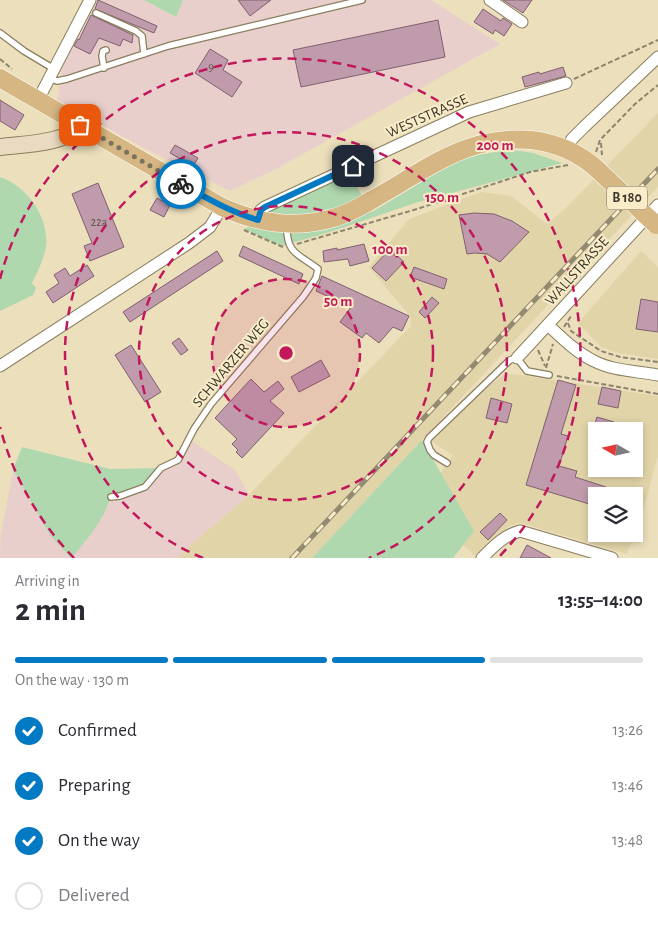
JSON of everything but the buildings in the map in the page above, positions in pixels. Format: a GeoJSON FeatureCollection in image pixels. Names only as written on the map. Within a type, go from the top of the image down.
{"type":"FeatureCollection","features":[{"type":"Feature","properties":{"kind":"main road","name":"B 180"},"geometry":{"type":"LineString","coordinates":[[0,78],[222,207],[258,220],[287,224],[318,222],[347,213],[440,160],[475,144],[495,140],[523,140],[552,144],[566,159],[581,156],[600,166],[657,226]]}},
{"type":"Feature","properties":{"kind":"street"},"geometry":{"type":"LineString","coordinates":[[38,100],[90,0]]}},
{"type":"Feature","properties":{"kind":"street"},"geometry":{"type":"LineString","coordinates":[[490,0],[522,22]]}},
{"type":"Feature","properties":{"kind":"street"},"geometry":{"type":"LineString","coordinates":[[566,159],[572,139],[658,57]]}},
{"type":"Feature","properties":{"kind":"street","name":"WESTSTRASSE"},"geometry":{"type":"LineString","coordinates":[[258,220],[261,210],[265,207],[469,112],[566,83]]}},
{"type":"Feature","properties":{"kind":"street"},"geometry":{"type":"LineString","coordinates":[[0,148],[62,138],[74,133],[80,125]]}},
{"type":"Feature","properties":{"kind":"street","name":"WALLSTRASSE"},"geometry":{"type":"LineString","coordinates":[[517,358],[658,205]]}},
{"type":"Feature","properties":{"kind":"street"},"geometry":{"type":"LineString","coordinates":[[0,366],[189,243],[210,227],[222,207]]}},
{"type":"Feature","properties":{"kind":"street"},"geometry":{"type":"LineString","coordinates":[[548,325],[577,350],[594,361],[622,369],[658,375]]}},
{"type":"Feature","properties":{"kind":"street"},"geometry":{"type":"LineString","coordinates":[[482,558],[498,542],[512,533],[520,531],[612,558]]}},
{"type":"Feature","properties":{"kind":"lane"},"geometry":{"type":"LineString","coordinates":[[0,33],[24,51],[57,81],[222,32],[362,0]]}},
{"type":"Feature","properties":{"kind":"lane"},"geometry":{"type":"LineString","coordinates":[[96,13],[136,30],[142,36],[144,54]]}},
{"type":"Feature","properties":{"kind":"lane"},"geometry":{"type":"LineString","coordinates":[[104,68],[102,56],[103,51],[106,50]]}},
{"type":"Feature","properties":{"kind":"lane"},"geometry":{"type":"LineString","coordinates":[[287,224],[289,246]]}},
{"type":"Feature","properties":{"kind":"lane","name":"SCHWARZER WEG"},"geometry":{"type":"LineString","coordinates":[[111,497],[120,496],[145,487],[161,468],[178,460],[194,428],[211,404],[303,297],[316,278],[318,269],[292,251],[289,246]]}},
{"type":"Feature","properties":{"kind":"lane"},"geometry":{"type":"LineString","coordinates":[[447,463],[434,455],[427,442],[510,360],[517,358],[527,371],[549,375]]}},
{"type":"Feature","properties":{"kind":"path"},"geometry":{"type":"LineString","coordinates":[[566,83],[658,40]]}},
{"type":"Feature","properties":{"kind":"path"},"geometry":{"type":"LineString","coordinates":[[600,166],[600,140],[635,104],[658,85]]}},
{"type":"Feature","properties":{"kind":"path"},"geometry":{"type":"LineString","coordinates":[[242,230],[281,247],[289,246],[314,240],[566,159]]}},
{"type":"Feature","properties":{"kind":"path"},"geometry":{"type":"LineString","coordinates":[[568,323],[571,331],[600,351],[620,357],[658,362]]}},
{"type":"Feature","properties":{"kind":"path"},"geometry":{"type":"LineString","coordinates":[[532,342],[549,375],[658,394]]}},
{"type":"Feature","properties":{"kind":"shaded area"},"geometry":{"type":"Polygon","coordinates":[[[98,0],[144,0],[175,17],[183,0],[431,0],[500,44],[276,169],[230,191],[146,149],[57,101],[62,68],[98,0]]]}},
{"type":"Feature","properties":{"kind":"shaded area"},"geometry":{"type":"Polygon","coordinates":[[[658,113],[658,187],[312,558],[177,558],[249,495],[411,326],[410,316],[369,267],[409,219],[481,192],[511,196],[547,224],[564,210],[658,113]]]}},
{"type":"Feature","properties":{"kind":"shaded area"},"geometry":{"type":"Polygon","coordinates":[[[641,251],[658,267],[658,359],[618,353],[601,347],[578,323],[641,251]]]}},
{"type":"Feature","properties":{"kind":"shaded area"},"geometry":{"type":"Polygon","coordinates":[[[506,373],[658,396],[658,455],[643,511],[643,487],[588,487],[588,542],[632,542],[627,554],[521,523],[509,526],[477,558],[457,539],[431,487],[453,455],[432,442],[482,391],[506,373]]]}},
{"type":"Feature","properties":{"kind":"shaded area"},"geometry":{"type":"Polygon","coordinates":[[[189,439],[235,470],[249,495],[177,558],[0,558],[1,534],[13,470],[50,535],[84,544],[107,508],[111,497],[178,460],[189,439]]]}},
{"type":"Feature","properties":{"kind":"green space"},"geometry":{"type":"Polygon","coordinates":[[[144,0],[183,0],[176,17],[144,0]]]}},
{"type":"Feature","properties":{"kind":"green space"},"geometry":{"type":"Polygon","coordinates":[[[513,150],[533,153],[562,163],[415,203],[282,246],[244,229],[267,219],[269,209],[349,174],[372,212],[453,163],[483,154],[513,150]]]}},
{"type":"Feature","properties":{"kind":"green space"},"geometry":{"type":"Polygon","coordinates":[[[0,177],[10,181],[19,188],[34,204],[44,224],[46,246],[39,269],[32,283],[36,288],[33,295],[0,311],[0,177]]]}},
{"type":"Feature","properties":{"kind":"green space"},"geometry":{"type":"Polygon","coordinates":[[[422,440],[474,531],[453,558],[312,558],[422,440]]]}},
{"type":"Feature","properties":{"kind":"green space"},"geometry":{"type":"Polygon","coordinates":[[[22,447],[110,469],[161,468],[145,487],[111,497],[104,514],[94,530],[71,558],[50,535],[13,470],[22,447]]]}},
{"type":"Feature","properties":{"kind":"railway"},"geometry":{"type":"LineString","coordinates":[[292,558],[658,169]]}},
{"type":"Feature","properties":{"kind":"way so far"},"geometry":{"type":"LineString","coordinates":[[80,125],[181,184]]}},
{"type":"Feature","properties":{"kind":"route"},"geometry":{"type":"LineString","coordinates":[[181,184],[222,207],[258,220],[261,210],[265,207],[353,166]]}}]}
